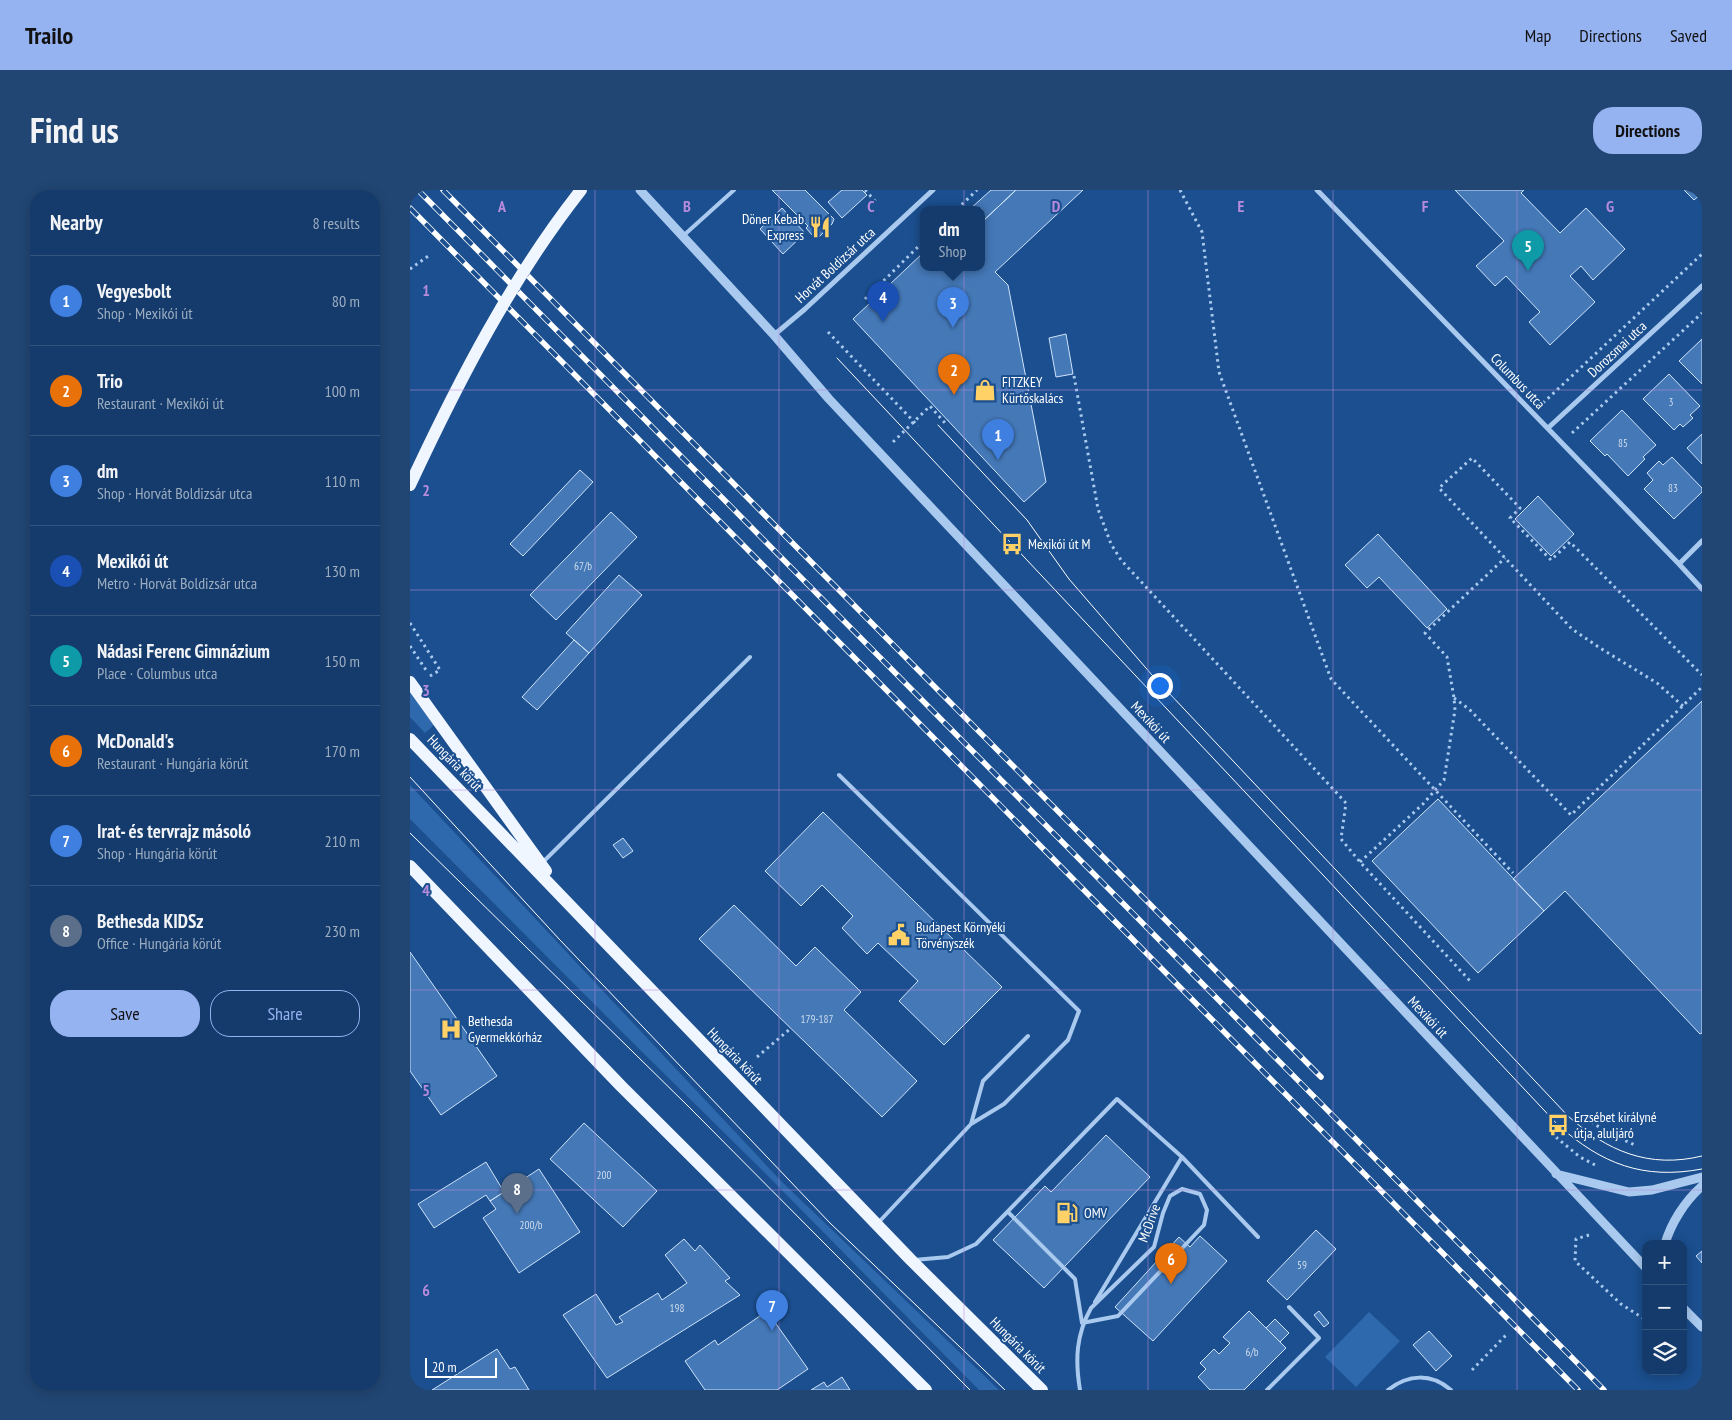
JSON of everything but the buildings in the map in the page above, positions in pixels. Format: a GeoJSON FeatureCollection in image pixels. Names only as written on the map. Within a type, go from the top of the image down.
{"type":"FeatureCollection","features":[{"type":"Feature","properties":{"kind":"main road"},"geometry":{"type":"LineString","coordinates":[[410,485],[501,308],[548,233],[582,190]]}},
{"type":"Feature","properties":{"kind":"main road"},"geometry":{"type":"LineString","coordinates":[[410,682],[576,911]]}},
{"type":"Feature","properties":{"kind":"main road","name":"Hungária körút"},"geometry":{"type":"LineString","coordinates":[[410,739],[876,1225],[1042,1390]]}},
{"type":"Feature","properties":{"kind":"main road"},"geometry":{"type":"LineString","coordinates":[[411,869],[621,1086],[926,1390]]}},
{"type":"Feature","properties":{"kind":"street","name":"Mexikói út"},"geometry":{"type":"LineString","coordinates":[[640,190],[774,335],[829,399],[1642,1264]]}},
{"type":"Feature","properties":{"kind":"street","name":"Horvát Boldizsár utca"},"geometry":{"type":"LineString","coordinates":[[774,335],[805,309],[933,190]]}},
{"type":"Feature","properties":{"kind":"street","name":"Columbus utca"},"geometry":{"type":"LineString","coordinates":[[1317,190],[1702,589]]}},
{"type":"Feature","properties":{"kind":"street","name":"Dorozsmai utca"},"geometry":{"type":"LineString","coordinates":[[1548,428],[1702,286]]}},
{"type":"Feature","properties":{"kind":"street"},"geometry":{"type":"LineString","coordinates":[[1679,564],[1702,541]]}},
{"type":"Feature","properties":{"kind":"street"},"geometry":{"type":"LineString","coordinates":[[1556,1174],[1628,1192],[1652,1190],[1702,1177]]}},
{"type":"Feature","properties":{"kind":"street"},"geometry":{"type":"LineString","coordinates":[[1666,1240],[1680,1212],[1702,1186]]}},
{"type":"Feature","properties":{"kind":"street"},"geometry":{"type":"LineString","coordinates":[[1687,1312],[1702,1327]]}},
{"type":"Feature","properties":{"kind":"lane"},"geometry":{"type":"LineString","coordinates":[[683,236],[734,190]]}},
{"type":"Feature","properties":{"kind":"lane"},"geometry":{"type":"LineString","coordinates":[[541,863],[750,657]]}},
{"type":"Feature","properties":{"kind":"lane"},"geometry":{"type":"LineString","coordinates":[[839,775],[1079,1011],[1068,1040],[1004,1104],[971,1124],[876,1225]]}},
{"type":"Feature","properties":{"kind":"lane"},"geometry":{"type":"LineString","coordinates":[[971,1124],[984,1081],[1028,1036]]}},
{"type":"Feature","properties":{"kind":"lane"},"geometry":{"type":"LineString","coordinates":[[910,1260],[948,1257],[976,1244],[1117,1099],[1182,1158],[1258,1237]]}},
{"type":"Feature","properties":{"kind":"lane"},"geometry":{"type":"LineString","coordinates":[[1080,1390],[1076,1353],[1082,1324],[1182,1158]]}},
{"type":"Feature","properties":{"kind":"lane","name":"McDrive"},"geometry":{"type":"LineString","coordinates":[[1082,1324],[1118,1316],[1204,1225],[1207,1210],[1200,1194],[1182,1190],[1170,1196],[1154,1248],[1091,1308]]}},
{"type":"Feature","properties":{"kind":"lane"},"geometry":{"type":"LineString","coordinates":[[1008,1212],[1075,1280],[1082,1324]]}},
{"type":"Feature","properties":{"kind":"lane"},"geometry":{"type":"LineString","coordinates":[[1267,1390],[1319,1338],[1289,1307]]}},
{"type":"Feature","properties":{"kind":"lane"},"geometry":{"type":"LineString","coordinates":[[1388,1390],[1402,1380],[1418,1377],[1437,1380],[1450,1390]]}},
{"type":"Feature","properties":{"kind":"path"},"geometry":{"type":"LineString","coordinates":[[864,190],[876,202]]}},
{"type":"Feature","properties":{"kind":"path"},"geometry":{"type":"LineString","coordinates":[[960,206],[977,190]]}},
{"type":"Feature","properties":{"kind":"path"},"geometry":{"type":"LineString","coordinates":[[1180,190],[1202,232],[1219,372],[1331,679],[1513,873]]}},
{"type":"Feature","properties":{"kind":"path"},"geometry":{"type":"LineString","coordinates":[[865,299],[920,245]]}},
{"type":"Feature","properties":{"kind":"path"},"geometry":{"type":"LineString","coordinates":[[410,269],[430,254]]}},
{"type":"Feature","properties":{"kind":"path"},"geometry":{"type":"LineString","coordinates":[[1543,403],[1702,254]]}},
{"type":"Feature","properties":{"kind":"path"},"geometry":{"type":"LineString","coordinates":[[1571,433],[1702,313]]}},
{"type":"Feature","properties":{"kind":"path"},"geometry":{"type":"LineString","coordinates":[[828,332],[918,426]]}},
{"type":"Feature","properties":{"kind":"path"},"geometry":{"type":"LineString","coordinates":[[1074,376],[1098,509],[1111,544],[1133,574],[1346,802],[1341,839],[1471,982]]}},
{"type":"Feature","properties":{"kind":"path"},"geometry":{"type":"LineString","coordinates":[[893,442],[930,406],[946,423],[948,420]]}},
{"type":"Feature","properties":{"kind":"path"},"geometry":{"type":"LineString","coordinates":[[1683,706],[1657,682],[1600,648],[1572,628],[1439,488],[1472,458],[1520,508],[1510,518],[1551,560],[1570,542],[1702,675]]}},
{"type":"Feature","properties":{"kind":"path"},"geometry":{"type":"LineString","coordinates":[[1360,862],[1435,791],[1444,780],[1455,710],[1454,698],[1447,657],[1425,633],[1505,558]]}},
{"type":"Feature","properties":{"kind":"path"},"geometry":{"type":"LineString","coordinates":[[410,623],[440,670],[430,676],[410,646]]}},
{"type":"Feature","properties":{"kind":"path"},"geometry":{"type":"LineString","coordinates":[[1454,698],[1469,708],[1570,815],[1702,687]]}},
{"type":"Feature","properties":{"kind":"path"},"geometry":{"type":"LineString","coordinates":[[757,1057],[790,1029]]}},
{"type":"Feature","properties":{"kind":"path"},"geometry":{"type":"LineString","coordinates":[[1575,1111],[1605,1131],[1638,1146]]}},
{"type":"Feature","properties":{"kind":"path"},"geometry":{"type":"LineString","coordinates":[[1551,1133],[1580,1157],[1600,1167]]}},
{"type":"Feature","properties":{"kind":"path"},"geometry":{"type":"LineString","coordinates":[[1589,1235],[1576,1240],[1575,1261],[1622,1304],[1642,1317]]}},
{"type":"Feature","properties":{"kind":"path"},"geometry":{"type":"LineString","coordinates":[[1472,1370],[1507,1334]]}},
{"type":"Feature","properties":{"kind":"shaded area"},"geometry":{"type":"Polygon","coordinates":[[[410,691],[434,725],[425,733],[410,717],[410,691]]]}},
{"type":"Feature","properties":{"kind":"shaded area"},"geometry":{"type":"Polygon","coordinates":[[[410,785],[781,1181],[999,1390],[979,1390],[764,1172],[410,819],[410,785]]]}},
{"type":"Feature","properties":{"kind":"shaded area"},"geometry":{"type":"Polygon","coordinates":[[[1369,1312],[1400,1341],[1356,1387],[1325,1357],[1369,1312]]]}},
{"type":"Feature","properties":{"kind":"tram line"},"geometry":{"type":"LineString","coordinates":[[837,358],[1558,1125],[1591,1150],[1624,1166],[1661,1172],[1702,1169]]}},
{"type":"Feature","properties":{"kind":"tram line"},"geometry":{"type":"LineString","coordinates":[[938,425],[1027,520],[1069,579],[1152,675],[1568,1116],[1598,1139],[1630,1154],[1664,1160],[1702,1156]]}},
{"type":"Feature","properties":{"kind":"tram line"},"geometry":{"type":"LineString","coordinates":[[410,777],[560,940],[830,1223],[1005,1390]]}},
{"type":"Feature","properties":{"kind":"tram line"},"geometry":{"type":"LineString","coordinates":[[410,833],[689,1107],[970,1390]]}},
{"type":"Feature","properties":{"kind":"railway"},"geometry":{"type":"LineString","coordinates":[[418,190],[1604,1390]]}},
{"type":"Feature","properties":{"kind":"railway"},"geometry":{"type":"LineString","coordinates":[[443,190],[1321,1077]]}},
{"type":"Feature","properties":{"kind":"railway"},"geometry":{"type":"LineString","coordinates":[[410,208],[1578,1390]]}},
{"type":"Feature","properties":{"kind":"place","name":"Döner Kebab Express"},"geometry":{"type":"Point","coordinates":[820,227]}},
{"type":"Feature","properties":{"kind":"place","name":"Nádasi Ferenc Gimnázium"},"geometry":{"type":"Point","coordinates":[1528,271]}},
{"type":"Feature","properties":{"kind":"place","name":"Mexikói út"},"geometry":{"type":"Point","coordinates":[883,322]}},
{"type":"Feature","properties":{"kind":"place","name":"dm"},"geometry":{"type":"Point","coordinates":[953,328]}},
{"type":"Feature","properties":{"kind":"place","name":"FITZKEY Kürtőskalács"},"geometry":{"type":"Point","coordinates":[985,390]}},
{"type":"Feature","properties":{"kind":"place","name":"Trio"},"geometry":{"type":"Point","coordinates":[954,395]}},
{"type":"Feature","properties":{"kind":"place","name":"Vegyesbolt"},"geometry":{"type":"Point","coordinates":[998,460]}},
{"type":"Feature","properties":{"kind":"place","name":"Mexikói út M"},"geometry":{"type":"Point","coordinates":[1012,544]}},
{"type":"Feature","properties":{"kind":"place","name":"Budapest Környéki Törvényszék"},"geometry":{"type":"Point","coordinates":[899,935]}},
{"type":"Feature","properties":{"kind":"place","name":"Bethesda Gyermekkórház"},"geometry":{"type":"Point","coordinates":[451,1029]}},
{"type":"Feature","properties":{"kind":"place","name":"Erzsébet királyné útja, aluljáró"},"geometry":{"type":"Point","coordinates":[1558,1125]}},
{"type":"Feature","properties":{"kind":"place","name":"OMV"},"geometry":{"type":"Point","coordinates":[1067,1213]}},
{"type":"Feature","properties":{"kind":"place","name":"Bethesda KIDSz"},"geometry":{"type":"Point","coordinates":[517,1214]}},
{"type":"Feature","properties":{"kind":"place","name":"McDonald's"},"geometry":{"type":"Point","coordinates":[1171,1284]}},
{"type":"Feature","properties":{"kind":"place","name":"Irat- és tervrajz másoló"},"geometry":{"type":"Point","coordinates":[772,1331]}}]}
